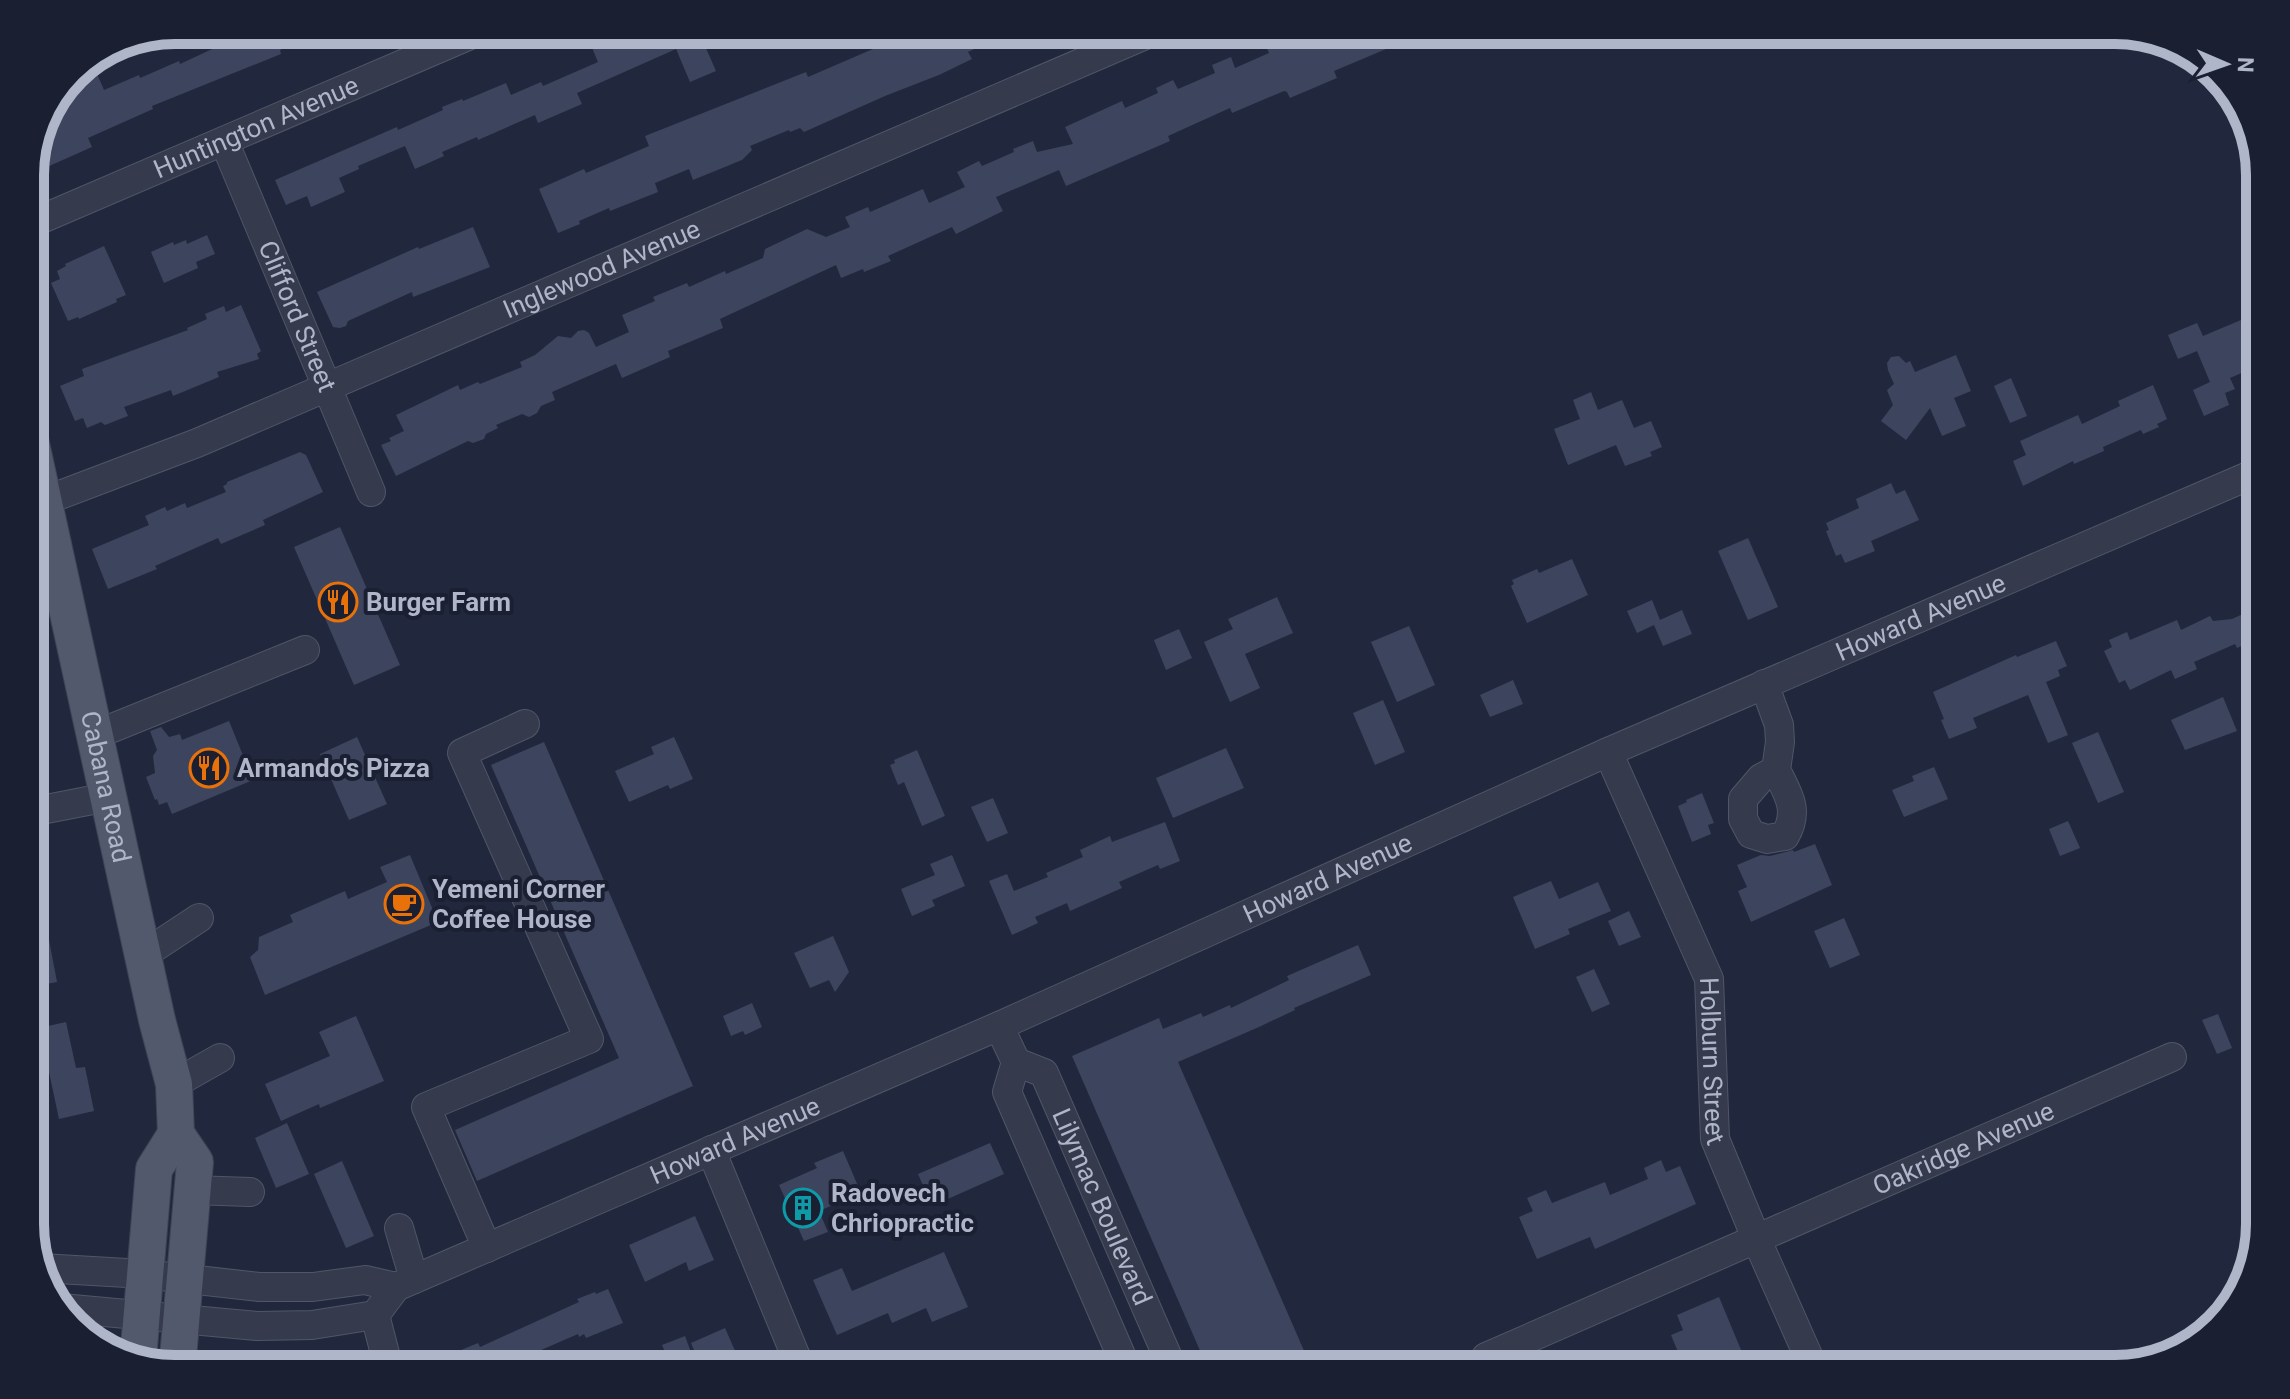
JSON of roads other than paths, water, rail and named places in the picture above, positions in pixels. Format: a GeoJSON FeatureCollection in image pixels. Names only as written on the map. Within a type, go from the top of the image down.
{"type":"FeatureCollection","features":[{"type":"Feature","properties":{"kind":"main road","name":"Cabana Road"},"geometry":{"type":"LineString","coordinates":[[44,501],[174,1084],[176,1134],[195,1162],[178,1355]]}},
{"type":"Feature","properties":{"kind":"main road"},"geometry":{"type":"LineString","coordinates":[[139,1350],[154,1169],[176,1134]]}},
{"type":"Feature","properties":{"kind":"street","name":"Huntington Avenue"},"geometry":{"type":"LineString","coordinates":[[44,218],[449,44]]}},
{"type":"Feature","properties":{"kind":"street","name":"Inglewood Avenue"},"geometry":{"type":"LineString","coordinates":[[44,501],[197,443],[1124,44]]}},
{"type":"Feature","properties":{"kind":"street","name":"Clifford Street"},"geometry":{"type":"LineString","coordinates":[[224,141],[371,492]]}},
{"type":"Feature","properties":{"kind":"street","name":"Howard Avenue"},"geometry":{"type":"LineString","coordinates":[[405,1283],[999,1026],[1608,752],[2246,477]]}},
{"type":"Feature","properties":{"kind":"street"},"geometry":{"type":"LineString","coordinates":[[95,735],[305,650]]}},
{"type":"Feature","properties":{"kind":"street"},"geometry":{"type":"LineString","coordinates":[[1764,684],[1779,725],[1776,770]]}},
{"type":"Feature","properties":{"kind":"street"},"geometry":{"type":"LineString","coordinates":[[487,1248],[426,1107],[589,1039],[462,753],[525,724]]}},
{"type":"Feature","properties":{"kind":"street","name":"Holburn Street"},"geometry":{"type":"LineString","coordinates":[[1608,752],[1709,979],[1715,1139],[1808,1355]]}},
{"type":"Feature","properties":{"kind":"street"},"geometry":{"type":"LineString","coordinates":[[44,809],[108,797]]}},
{"type":"Feature","properties":{"kind":"street"},"geometry":{"type":"LineString","coordinates":[[143,955],[199,918]]}},
{"type":"Feature","properties":{"kind":"street"},"geometry":{"type":"LineString","coordinates":[[999,1026],[1016,1062]]}},
{"type":"Feature","properties":{"kind":"street","name":"Oakridge Avenue"},"geometry":{"type":"LineString","coordinates":[[1491,1355],[2172,1057]]}},
{"type":"Feature","properties":{"kind":"street"},"geometry":{"type":"LineString","coordinates":[[174,1084],[220,1058]]}},
{"type":"Feature","properties":{"kind":"street","name":"Lilymac Boulevard"},"geometry":{"type":"LineString","coordinates":[[1121,1355],[1007,1092],[1016,1062],[1044,1073],[1167,1355]]}},
{"type":"Feature","properties":{"kind":"street"},"geometry":{"type":"LineString","coordinates":[[711,1150],[795,1355]]}},
{"type":"Feature","properties":{"kind":"street"},"geometry":{"type":"LineString","coordinates":[[192,1190],[250,1192]]}},
{"type":"Feature","properties":{"kind":"street"},"geometry":{"type":"LineString","coordinates":[[75,1309],[270,1326],[312,1325],[375,1315],[405,1283],[399,1228]]}},
{"type":"Feature","properties":{"kind":"street"},"geometry":{"type":"LineString","coordinates":[[52,1269],[144,1274],[259,1287],[313,1287],[365,1280],[405,1283]]}},
{"type":"Feature","properties":{"kind":"street"},"geometry":{"type":"LineString","coordinates":[[375,1315],[385,1355]]}},
{"type":"Feature","properties":{"kind":"place","name":"Burger Farm"},"geometry":{"type":"Point","coordinates":[338,602]}},
{"type":"Feature","properties":{"kind":"place","name":"Armando's Pizza"},"geometry":{"type":"Point","coordinates":[209,768]}},
{"type":"Feature","properties":{"kind":"place","name":"Yemeni Corner Coffee House"},"geometry":{"type":"Point","coordinates":[404,904]}},
{"type":"Feature","properties":{"kind":"place","name":"Radovech Chriopractic"},"geometry":{"type":"Point","coordinates":[803,1208]}}]}
